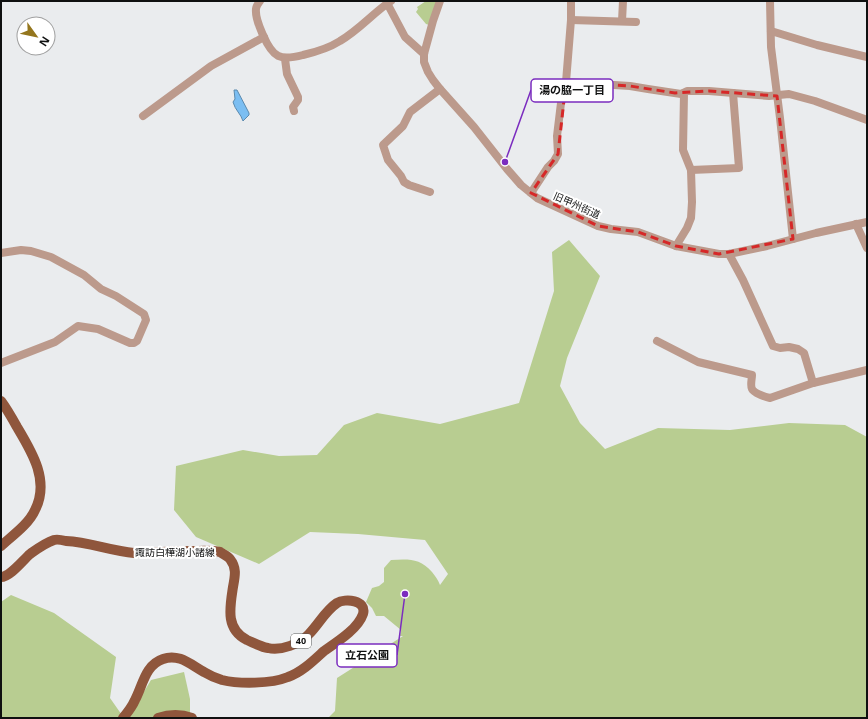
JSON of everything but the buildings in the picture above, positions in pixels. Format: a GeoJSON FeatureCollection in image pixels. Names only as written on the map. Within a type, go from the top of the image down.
{"type":"FeatureCollection","features":[{"type":"Feature","properties":{"kind":"main road"},"geometry":{"type":"LineString","coordinates":[[1,401],[34,456],[40,473],[41,493],[36,510],[28,521],[1,546]]}},
{"type":"Feature","properties":{"kind":"main road","name":"諏訪白樺湖小諸線"},"geometry":{"type":"LineString","coordinates":[[1,577],[4,577],[39,547],[55,540],[75,541],[123,552],[134,553],[207,551],[221,553],[230,558],[235,568],[236,576],[230,616],[233,628],[237,634],[242,637],[260,646],[270,648],[284,647],[302,640],[310,634],[326,612],[337,603],[351,600],[359,604],[362,608],[363,613],[360,620],[347,634],[288,678],[259,683],[226,681],[212,676],[185,660],[175,658],[161,659],[153,664],[149,669],[131,708],[123,718]]}},
{"type":"Feature","properties":{"kind":"main road"},"geometry":{"type":"LineString","coordinates":[[158,718],[171,715],[181,715],[192,718]]}},
{"type":"Feature","properties":{"kind":"street"},"geometry":{"type":"LineString","coordinates":[[260,1],[256,8],[256,16],[264,37],[273,54],[285,59],[319,51],[341,41],[389,2],[405,37],[424,54]]}},
{"type":"Feature","properties":{"kind":"street","name":"旧甲州街道"},"geometry":{"type":"LineString","coordinates":[[440,1],[424,54],[424,62],[428,72],[440,90],[474,127],[507,169],[521,185],[537,198],[598,226],[638,232],[676,246],[719,254],[729,254],[767,246],[867,222]]}},
{"type":"Feature","properties":{"kind":"street"},"geometry":{"type":"LineString","coordinates":[[531,193],[558,154],[557,136],[561,103],[566,82],[571,1]]}},
{"type":"Feature","properties":{"kind":"street"},"geometry":{"type":"LineString","coordinates":[[622,22],[623,1]]}},
{"type":"Feature","properties":{"kind":"street"},"geometry":{"type":"LineString","coordinates":[[770,1],[771,47],[793,239]]}},
{"type":"Feature","properties":{"kind":"street"},"geometry":{"type":"LineString","coordinates":[[571,20],[636,22]]}},
{"type":"Feature","properties":{"kind":"street"},"geometry":{"type":"LineString","coordinates":[[771,31],[817,45],[867,57]]}},
{"type":"Feature","properties":{"kind":"street"},"geometry":{"type":"LineString","coordinates":[[143,116],[211,66],[264,37]]}},
{"type":"Feature","properties":{"kind":"street"},"geometry":{"type":"LineString","coordinates":[[285,59],[287,74],[298,97],[298,100],[293,107],[294,111]]}},
{"type":"Feature","properties":{"kind":"street"},"geometry":{"type":"LineString","coordinates":[[566,82],[630,86],[681,94],[687,91],[709,91],[769,96],[789,94],[815,101],[867,120]]}},
{"type":"Feature","properties":{"kind":"street"},"geometry":{"type":"LineString","coordinates":[[430,192],[404,182],[388,160],[383,144],[403,126],[410,112],[440,90]]}},
{"type":"Feature","properties":{"kind":"street"},"geometry":{"type":"LineString","coordinates":[[676,246],[688,228],[691,218],[692,202],[691,170],[683,150],[684,93]]}},
{"type":"Feature","properties":{"kind":"street"},"geometry":{"type":"LineString","coordinates":[[691,170],[739,168],[733,93]]}},
{"type":"Feature","properties":{"kind":"street"},"geometry":{"type":"LineString","coordinates":[[856,224],[867,248]]}},
{"type":"Feature","properties":{"kind":"street"},"geometry":{"type":"LineString","coordinates":[[1,252],[21,250],[31,251],[51,257],[84,275],[101,289],[116,296],[144,314],[146,320],[134,343],[130,343],[98,329],[78,326],[55,342],[1,363]]}},
{"type":"Feature","properties":{"kind":"street"},"geometry":{"type":"LineString","coordinates":[[729,254],[743,280],[773,346],[798,349],[804,353],[813,383]]}},
{"type":"Feature","properties":{"kind":"street"},"geometry":{"type":"LineString","coordinates":[[657,341],[698,362],[752,376],[751,388],[753,391],[764,397],[770,398],[813,383],[867,370]]}},
{"type":"Feature","properties":{"kind":"highlighted area"},"geometry":{"type":"Polygon","coordinates":[[[566,82],[630,86],[675,93],[709,91],[777,96],[793,239],[719,254],[676,246],[638,232],[598,226],[531,193],[558,154],[566,82]]]}},
{"type":"Feature","properties":{"kind":"green space"},"geometry":{"type":"Polygon","coordinates":[[[426,1],[437,1],[429,25],[426,24],[416,12],[418,9],[417,7],[426,1]]]}},
{"type":"Feature","properties":{"kind":"green space"},"geometry":{"type":"Polygon","coordinates":[[[569,240],[600,276],[567,358],[560,386],[580,423],[605,449],[658,428],[730,430],[789,423],[845,425],[867,437],[867,718],[328,718],[335,711],[337,678],[403,636],[400,636],[401,630],[384,616],[376,616],[372,608],[366,602],[372,588],[379,586],[384,582],[384,568],[391,560],[413,560],[427,567],[437,578],[440,585],[448,574],[425,540],[358,534],[310,532],[259,564],[196,537],[174,510],[176,466],[243,450],[279,456],[317,455],[344,425],[377,413],[440,424],[519,403],[554,291],[552,252],[569,240]]]}},
{"type":"Feature","properties":{"kind":"green space"},"geometry":{"type":"Polygon","coordinates":[[[11,595],[54,613],[116,657],[110,698],[124,718],[1,718],[1,602],[11,595]]]}},
{"type":"Feature","properties":{"kind":"green space"},"geometry":{"type":"Polygon","coordinates":[[[184,672],[190,699],[190,718],[128,718],[151,680],[184,672]]]}},
{"type":"Feature","properties":{"kind":"water"},"geometry":{"type":"Polygon","coordinates":[[[234,90],[237,90],[249,113],[243,121],[233,102],[235,99],[234,90]]]}},
{"type":"Feature","properties":{"kind":"place","name":"湯の脇一丁目"},"geometry":{"type":"Point","coordinates":[505,162]}},
{"type":"Feature","properties":{"kind":"place","name":"立石公園"},"geometry":{"type":"Point","coordinates":[405,594]}}]}
